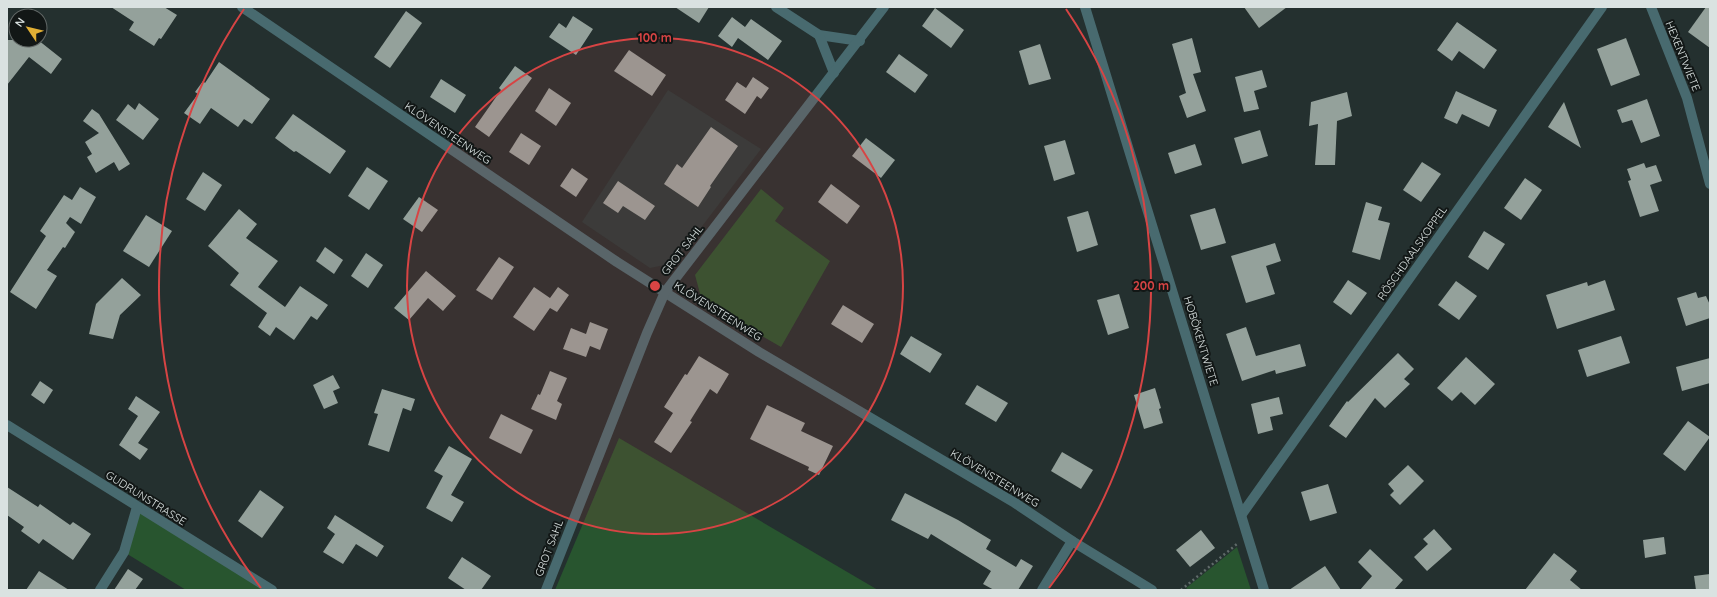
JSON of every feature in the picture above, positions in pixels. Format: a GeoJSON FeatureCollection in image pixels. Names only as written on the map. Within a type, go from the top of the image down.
{"type":"FeatureCollection","features":[{"type":"Feature","properties":{"kind":"street","name":"KLÖVENSTEENWEG"},"geometry":{"type":"LineString","coordinates":[[242,7],[617,262],[759,352],[1016,504],[1072,541],[1152,590]]}},
{"type":"Feature","properties":{"kind":"street"},"geometry":{"type":"LineString","coordinates":[[776,7],[819,35],[860,41]]}},
{"type":"Feature","properties":{"kind":"street","name":"GROT SAHL"},"geometry":{"type":"LineString","coordinates":[[546,590],[644,339],[665,292],[834,72],[860,41],[884,7]]}},
{"type":"Feature","properties":{"kind":"street","name":"HOBÖKENTWIETE"},"geometry":{"type":"LineString","coordinates":[[1085,7],[1251,542],[1264,590]]}},
{"type":"Feature","properties":{"kind":"street","name":"RÖSCHDAALSKOPPEL"},"geometry":{"type":"LineString","coordinates":[[1242,514],[1602,7]]}},
{"type":"Feature","properties":{"kind":"street","name":"HEXENTWIETE"},"geometry":{"type":"LineString","coordinates":[[1651,7],[1687,98],[1710,184]]}},
{"type":"Feature","properties":{"kind":"street"},"geometry":{"type":"LineString","coordinates":[[819,35],[834,72]]}},
{"type":"Feature","properties":{"kind":"street","name":"GUDRUNSTRASSE"},"geometry":{"type":"LineString","coordinates":[[7,425],[272,590]]}},
{"type":"Feature","properties":{"kind":"street"},"geometry":{"type":"LineString","coordinates":[[100,590],[124,552],[137,507]]}},
{"type":"Feature","properties":{"kind":"street"},"geometry":{"type":"LineString","coordinates":[[1042,590],[1072,541]]}},
{"type":"Feature","properties":{"kind":"path"},"geometry":{"type":"LineString","coordinates":[[1181,590],[1235,544],[1251,542]]}},
{"type":"Feature","properties":{"kind":"shaded area"},"geometry":{"type":"Polygon","coordinates":[[[668,90],[761,149],[674,263],[650,268],[582,222],[668,90]]]}},
{"type":"Feature","properties":{"kind":"green space"},"geometry":{"type":"Polygon","coordinates":[[[761,189],[784,208],[775,221],[830,261],[781,347],[702,301],[695,275],[761,189]]]}},
{"type":"Feature","properties":{"kind":"green space"},"geometry":{"type":"Polygon","coordinates":[[[619,438],[878,590],[555,590],[619,438]]]}},
{"type":"Feature","properties":{"kind":"green space"},"geometry":{"type":"Polygon","coordinates":[[[137,507],[272,590],[186,590],[124,552],[137,507]]]}},
{"type":"Feature","properties":{"kind":"green space"},"geometry":{"type":"Polygon","coordinates":[[[1237,547],[1251,590],[1189,590],[1186,588],[1237,547]]]}},
{"type":"Feature","properties":{"kind":"building"},"geometry":{"type":"Polygon","coordinates":[[[111,7],[164,7],[177,15],[161,39],[159,38],[154,46],[129,30],[134,22],[111,7]]]}},
{"type":"Feature","properties":{"kind":"building"},"geometry":{"type":"Polygon","coordinates":[[[675,7],[709,7],[699,23],[675,7]]]}},
{"type":"Feature","properties":{"kind":"building"},"geometry":{"type":"Polygon","coordinates":[[[1244,7],[1287,7],[1259,28],[1244,7]]]}},
{"type":"Feature","properties":{"kind":"building"},"geometry":{"type":"Polygon","coordinates":[[[1706,7],[1710,7],[1710,48],[1688,32],[1706,7]]]}},
{"type":"Feature","properties":{"kind":"building"},"geometry":{"type":"Polygon","coordinates":[[[935,8],[964,30],[951,48],[922,26],[935,8]]]}},
{"type":"Feature","properties":{"kind":"building"},"geometry":{"type":"Polygon","coordinates":[[[406,11],[422,23],[390,68],[374,57],[406,11]]]}},
{"type":"Feature","properties":{"kind":"building"},"geometry":{"type":"Polygon","coordinates":[[[573,16],[593,29],[576,55],[549,37],[559,23],[566,28],[573,16]]]}},
{"type":"Feature","properties":{"kind":"building"},"geometry":{"type":"Polygon","coordinates":[[[732,17],[745,27],[751,19],[782,41],[768,60],[738,38],[732,47],[718,36],[732,17]]]}},
{"type":"Feature","properties":{"kind":"building"},"geometry":{"type":"Polygon","coordinates":[[[1457,22],[1497,50],[1484,69],[1459,51],[1452,61],[1437,50],[1457,22]]]}},
{"type":"Feature","properties":{"kind":"building"},"geometry":{"type":"Polygon","coordinates":[[[1192,38],[1201,72],[1193,74],[1206,111],[1187,118],[1179,96],[1186,93],[1172,44],[1192,38]]]}},
{"type":"Feature","properties":{"kind":"building"},"geometry":{"type":"Polygon","coordinates":[[[1626,38],[1640,75],[1611,86],[1597,49],[1626,38]]]}},
{"type":"Feature","properties":{"kind":"building"},"geometry":{"type":"Polygon","coordinates":[[[7,40],[8,48],[48,48],[62,59],[51,74],[29,57],[7,85],[7,40]]]}},
{"type":"Feature","properties":{"kind":"building"},"geometry":{"type":"Polygon","coordinates":[[[1040,44],[1051,79],[1029,85],[1019,51],[1040,44]]]}},
{"type":"Feature","properties":{"kind":"building"},"geometry":{"type":"Polygon","coordinates":[[[629,50],[666,75],[652,96],[614,71],[629,50]]]}},
{"type":"Feature","properties":{"kind":"building"},"geometry":{"type":"Polygon","coordinates":[[[899,54],[928,75],[915,93],[886,72],[899,54]]]}},
{"type":"Feature","properties":{"kind":"building"},"geometry":{"type":"Polygon","coordinates":[[[219,62],[270,99],[252,124],[244,119],[238,127],[211,108],[200,124],[184,113],[198,94],[195,92],[203,81],[205,83],[219,62]]]}},
{"type":"Feature","properties":{"kind":"building"},"geometry":{"type":"Polygon","coordinates":[[[515,66],[532,78],[489,137],[475,127],[501,90],[499,88],[515,66]]]}},
{"type":"Feature","properties":{"kind":"building"},"geometry":{"type":"Polygon","coordinates":[[[1262,70],[1267,87],[1254,91],[1259,109],[1244,112],[1235,77],[1262,70]]]}},
{"type":"Feature","properties":{"kind":"building"},"geometry":{"type":"Polygon","coordinates":[[[753,77],[769,88],[761,99],[757,96],[745,114],[725,100],[737,82],[746,88],[753,77]]]}},
{"type":"Feature","properties":{"kind":"building"},"geometry":{"type":"Polygon","coordinates":[[[441,79],[466,95],[455,113],[430,97],[441,79]]]}},
{"type":"Feature","properties":{"kind":"building"},"geometry":{"type":"Polygon","coordinates":[[[549,88],[571,103],[556,126],[535,111],[549,88]]]}},
{"type":"Feature","properties":{"kind":"building"},"geometry":{"type":"Polygon","coordinates":[[[1456,91],[1497,110],[1489,127],[1462,114],[1457,124],[1444,118],[1456,91]]]}},
{"type":"Feature","properties":{"kind":"building"},"geometry":{"type":"Polygon","coordinates":[[[1347,92],[1352,116],[1337,121],[1335,165],[1315,165],[1318,124],[1309,126],[1311,102],[1347,92]]]}},
{"type":"Feature","properties":{"kind":"building"},"geometry":{"type":"Polygon","coordinates":[[[1647,99],[1660,136],[1641,143],[1632,120],[1622,123],[1617,110],[1647,99]]]}},
{"type":"Feature","properties":{"kind":"building"},"geometry":{"type":"Polygon","coordinates":[[[1564,102],[1581,148],[1548,127],[1564,102]]]}},
{"type":"Feature","properties":{"kind":"building"},"geometry":{"type":"Polygon","coordinates":[[[139,103],[159,119],[143,140],[116,120],[128,104],[135,110],[139,103]]]}},
{"type":"Feature","properties":{"kind":"building"},"geometry":{"type":"Polygon","coordinates":[[[92,109],[99,114],[130,164],[119,171],[114,162],[96,173],[87,157],[92,154],[85,142],[99,133],[83,121],[92,109]]]}},
{"type":"Feature","properties":{"kind":"building"},"geometry":{"type":"Polygon","coordinates":[[[293,114],[346,151],[330,174],[296,151],[294,152],[275,138],[293,114]]]}},
{"type":"Feature","properties":{"kind":"building"},"geometry":{"type":"Polygon","coordinates":[[[711,127],[738,146],[710,186],[711,187],[698,207],[664,184],[677,164],[682,168],[711,127]]]}},
{"type":"Feature","properties":{"kind":"building"},"geometry":{"type":"Polygon","coordinates":[[[1260,130],[1268,156],[1242,164],[1234,138],[1260,130]]]}},
{"type":"Feature","properties":{"kind":"building"},"geometry":{"type":"Polygon","coordinates":[[[521,133],[541,146],[529,165],[509,152],[521,133]]]}},
{"type":"Feature","properties":{"kind":"building"},"geometry":{"type":"Polygon","coordinates":[[[866,138],[895,160],[881,178],[852,156],[866,138]]]}},
{"type":"Feature","properties":{"kind":"building"},"geometry":{"type":"Polygon","coordinates":[[[1065,140],[1075,174],[1054,181],[1044,146],[1065,140]]]}},
{"type":"Feature","properties":{"kind":"building"},"geometry":{"type":"Polygon","coordinates":[[[1195,144],[1202,165],[1175,174],[1168,153],[1195,144]]]}},
{"type":"Feature","properties":{"kind":"building"},"geometry":{"type":"Polygon","coordinates":[[[1422,162],[1441,174],[1421,202],[1403,190],[1422,162]]]}},
{"type":"Feature","properties":{"kind":"building"},"geometry":{"type":"Polygon","coordinates":[[[1644,163],[1646,168],[1656,165],[1662,181],[1650,185],[1659,211],[1640,217],[1628,181],[1631,180],[1627,169],[1644,163]]]}},
{"type":"Feature","properties":{"kind":"building"},"geometry":{"type":"Polygon","coordinates":[[[367,167],[388,181],[369,210],[348,196],[367,167]]]}},
{"type":"Feature","properties":{"kind":"building"},"geometry":{"type":"Polygon","coordinates":[[[572,168],[588,179],[576,197],[560,186],[572,168]]]}},
{"type":"Feature","properties":{"kind":"building"},"geometry":{"type":"Polygon","coordinates":[[[203,172],[222,185],[205,211],[186,199],[203,172]]]}},
{"type":"Feature","properties":{"kind":"building"},"geometry":{"type":"Polygon","coordinates":[[[1525,178],[1542,190],[1521,220],[1504,208],[1525,178]]]}},
{"type":"Feature","properties":{"kind":"building"},"geometry":{"type":"Polygon","coordinates":[[[618,181],[655,206],[645,220],[623,206],[618,213],[603,203],[618,181]]]}},
{"type":"Feature","properties":{"kind":"building"},"geometry":{"type":"Polygon","coordinates":[[[831,184],[860,206],[847,224],[818,202],[831,184]]]}},
{"type":"Feature","properties":{"kind":"building"},"geometry":{"type":"Polygon","coordinates":[[[80,187],[96,197],[81,224],[70,217],[66,223],[75,232],[65,248],[63,247],[47,270],[57,276],[36,309],[10,292],[46,236],[40,231],[64,195],[72,200],[80,187]]]}},
{"type":"Feature","properties":{"kind":"building"},"geometry":{"type":"Polygon","coordinates":[[[419,197],[438,210],[422,232],[403,219],[419,197]]]}},
{"type":"Feature","properties":{"kind":"building"},"geometry":{"type":"Polygon","coordinates":[[[1366,202],[1382,207],[1378,220],[1390,223],[1380,260],[1352,252],[1366,202]]]}},
{"type":"Feature","properties":{"kind":"building"},"geometry":{"type":"Polygon","coordinates":[[[1215,208],[1226,243],[1201,250],[1190,215],[1215,208]]]}},
{"type":"Feature","properties":{"kind":"building"},"geometry":{"type":"Polygon","coordinates":[[[239,209],[257,224],[246,238],[278,261],[258,287],[285,307],[300,286],[328,305],[317,320],[311,316],[294,340],[276,327],[270,336],[258,327],[267,313],[230,285],[239,273],[208,246],[239,209]]]}},
{"type":"Feature","properties":{"kind":"building"},"geometry":{"type":"Polygon","coordinates":[[[1088,211],[1098,245],[1077,252],[1067,217],[1088,211]]]}},
{"type":"Feature","properties":{"kind":"building"},"geometry":{"type":"Polygon","coordinates":[[[146,215],[172,231],[149,267],[123,251],[146,215]]]}},
{"type":"Feature","properties":{"kind":"building"},"geometry":{"type":"Polygon","coordinates":[[[1484,231],[1505,244],[1488,270],[1468,257],[1484,231]]]}},
{"type":"Feature","properties":{"kind":"building"},"geometry":{"type":"Polygon","coordinates":[[[1275,243],[1281,261],[1266,266],[1275,294],[1246,303],[1231,256],[1275,243]]]}},
{"type":"Feature","properties":{"kind":"building"},"geometry":{"type":"Polygon","coordinates":[[[325,247],[343,260],[334,274],[316,261],[325,247]]]}},
{"type":"Feature","properties":{"kind":"building"},"geometry":{"type":"Polygon","coordinates":[[[366,253],[383,265],[368,288],[351,276],[366,253]]]}},
{"type":"Feature","properties":{"kind":"building"},"geometry":{"type":"Polygon","coordinates":[[[499,257],[514,267],[492,300],[476,290],[499,257]]]}},
{"type":"Feature","properties":{"kind":"building"},"geometry":{"type":"Polygon","coordinates":[[[426,271],[456,296],[443,311],[428,298],[409,320],[394,308],[426,271]]]}},
{"type":"Feature","properties":{"kind":"building"},"geometry":{"type":"Polygon","coordinates":[[[122,278],[141,295],[120,315],[113,339],[89,334],[96,304],[122,278]]]}},
{"type":"Feature","properties":{"kind":"building"},"geometry":{"type":"Polygon","coordinates":[[[1348,280],[1367,293],[1351,315],[1333,302],[1348,280]]]}},
{"type":"Feature","properties":{"kind":"building"},"geometry":{"type":"Polygon","coordinates":[[[1605,280],[1615,310],[1557,329],[1546,295],[1587,282],[1588,286],[1605,280]]]}},
{"type":"Feature","properties":{"kind":"building"},"geometry":{"type":"Polygon","coordinates":[[[1456,281],[1477,296],[1459,320],[1438,305],[1456,281]]]}},
{"type":"Feature","properties":{"kind":"building"},"geometry":{"type":"Polygon","coordinates":[[[534,287],[550,298],[558,287],[569,295],[557,312],[550,308],[534,331],[513,317],[534,287]]]}},
{"type":"Feature","properties":{"kind":"building"},"geometry":{"type":"Polygon","coordinates":[[[1696,292],[1698,298],[1706,296],[1710,305],[1710,318],[1686,326],[1677,298],[1696,292]]]}},
{"type":"Feature","properties":{"kind":"building"},"geometry":{"type":"Polygon","coordinates":[[[1119,294],[1129,328],[1108,335],[1097,300],[1119,294]]]}},
{"type":"Feature","properties":{"kind":"building"},"geometry":{"type":"Polygon","coordinates":[[[843,305],[874,324],[862,343],[831,324],[843,305]]]}},
{"type":"Feature","properties":{"kind":"building"},"geometry":{"type":"Polygon","coordinates":[[[590,322],[608,329],[600,350],[590,346],[586,357],[563,349],[571,328],[586,334],[590,322]]]}},
{"type":"Feature","properties":{"kind":"building"},"geometry":{"type":"Polygon","coordinates":[[[1246,327],[1256,356],[1300,344],[1306,366],[1276,374],[1275,370],[1242,381],[1226,334],[1246,327]]]}},
{"type":"Feature","properties":{"kind":"building"},"geometry":{"type":"Polygon","coordinates":[[[911,336],[942,354],[930,373],[900,354],[911,336]]]}},
{"type":"Feature","properties":{"kind":"building"},"geometry":{"type":"Polygon","coordinates":[[[1621,336],[1630,363],[1587,377],[1578,350],[1621,336]]]}},
{"type":"Feature","properties":{"kind":"building"},"geometry":{"type":"Polygon","coordinates":[[[1398,353],[1414,369],[1404,379],[1410,384],[1385,408],[1375,398],[1346,438],[1329,426],[1347,401],[1348,402],[1398,353]]]}},
{"type":"Feature","properties":{"kind":"building"},"geometry":{"type":"Polygon","coordinates":[[[699,356],[729,374],[717,394],[710,389],[690,421],[692,422],[671,453],[654,442],[673,413],[664,407],[685,374],[687,375],[699,356]]]}},
{"type":"Feature","properties":{"kind":"building"},"geometry":{"type":"Polygon","coordinates":[[[1466,357],[1495,384],[1475,405],[1461,392],[1452,401],[1437,388],[1466,357]]]}},
{"type":"Feature","properties":{"kind":"building"},"geometry":{"type":"Polygon","coordinates":[[[1710,358],[1710,383],[1682,391],[1676,367],[1710,358]]]}},
{"type":"Feature","properties":{"kind":"building"},"geometry":{"type":"Polygon","coordinates":[[[550,371],[567,378],[557,401],[562,404],[556,420],[531,409],[538,394],[540,395],[550,371]]]}},
{"type":"Feature","properties":{"kind":"building"},"geometry":{"type":"Polygon","coordinates":[[[333,375],[340,388],[333,391],[338,403],[324,409],[313,385],[333,375]]]}},
{"type":"Feature","properties":{"kind":"building"},"geometry":{"type":"Polygon","coordinates":[[[40,381],[53,390],[44,404],[31,395],[40,381]]]}},
{"type":"Feature","properties":{"kind":"building"},"geometry":{"type":"Polygon","coordinates":[[[977,385],[1008,403],[996,422],[965,404],[977,385]]]}},
{"type":"Feature","properties":{"kind":"building"},"geometry":{"type":"Polygon","coordinates":[[[1155,388],[1161,408],[1159,409],[1163,423],[1144,429],[1134,395],[1155,388]]]}},
{"type":"Feature","properties":{"kind":"building"},"geometry":{"type":"Polygon","coordinates":[[[382,389],[415,399],[411,411],[403,408],[389,452],[368,445],[378,414],[374,413],[382,389]]]}},
{"type":"Feature","properties":{"kind":"building"},"geometry":{"type":"Polygon","coordinates":[[[136,396],[160,412],[138,443],[148,449],[140,460],[119,445],[138,416],[128,409],[136,396]]]}},
{"type":"Feature","properties":{"kind":"building"},"geometry":{"type":"Polygon","coordinates":[[[1279,397],[1283,414],[1270,417],[1273,430],[1258,434],[1251,404],[1279,397]]]}},
{"type":"Feature","properties":{"kind":"building"},"geometry":{"type":"Polygon","coordinates":[[[767,405],[805,423],[801,431],[833,446],[819,475],[808,470],[809,467],[750,439],[767,405]]]}},
{"type":"Feature","properties":{"kind":"building"},"geometry":{"type":"Polygon","coordinates":[[[501,414],[533,430],[521,454],[489,438],[501,414]]]}},
{"type":"Feature","properties":{"kind":"building"},"geometry":{"type":"Polygon","coordinates":[[[1688,421],[1710,437],[1685,471],[1663,454],[1688,421]]]}},
{"type":"Feature","properties":{"kind":"building"},"geometry":{"type":"Polygon","coordinates":[[[449,446],[472,459],[451,495],[464,502],[452,522],[426,508],[443,476],[434,471],[449,446]]]}},
{"type":"Feature","properties":{"kind":"building"},"geometry":{"type":"Polygon","coordinates":[[[1062,452],[1093,470],[1081,489],[1051,471],[1062,452]]]}},
{"type":"Feature","properties":{"kind":"building"},"geometry":{"type":"Polygon","coordinates":[[[1408,465],[1424,481],[1400,505],[1390,495],[1394,491],[1388,484],[1408,465]]]}},
{"type":"Feature","properties":{"kind":"building"},"geometry":{"type":"Polygon","coordinates":[[[1328,484],[1337,513],[1310,521],[1301,492],[1328,484]]]}},
{"type":"Feature","properties":{"kind":"building"},"geometry":{"type":"Polygon","coordinates":[[[7,487],[38,507],[40,504],[70,525],[73,522],[91,534],[73,560],[43,539],[39,544],[21,531],[24,527],[7,515],[7,487]]]}},
{"type":"Feature","properties":{"kind":"building"},"geometry":{"type":"Polygon","coordinates":[[[260,490],[284,507],[262,538],[238,521],[260,490]]]}},
{"type":"Feature","properties":{"kind":"building"},"geometry":{"type":"Polygon","coordinates":[[[905,493],[958,520],[991,540],[986,549],[1016,567],[1021,559],[1033,566],[1018,590],[994,590],[983,584],[991,571],[931,534],[928,539],[891,520],[905,493]]]}},
{"type":"Feature","properties":{"kind":"building"},"geometry":{"type":"Polygon","coordinates":[[[335,515],[384,546],[377,557],[356,544],[343,564],[323,552],[335,534],[327,528],[335,515]]]}},
{"type":"Feature","properties":{"kind":"building"},"geometry":{"type":"Polygon","coordinates":[[[1434,529],[1452,549],[1427,571],[1414,557],[1428,544],[1423,539],[1434,529]]]}},
{"type":"Feature","properties":{"kind":"building"},"geometry":{"type":"Polygon","coordinates":[[[1201,530],[1215,548],[1190,567],[1176,550],[1201,530]]]}},
{"type":"Feature","properties":{"kind":"building"},"geometry":{"type":"Polygon","coordinates":[[[1664,537],[1666,554],[1645,558],[1643,540],[1664,537]]]}},
{"type":"Feature","properties":{"kind":"building"},"geometry":{"type":"Polygon","coordinates":[[[1370,549],[1403,580],[1394,590],[1360,590],[1372,576],[1358,562],[1370,549]]]}},
{"type":"Feature","properties":{"kind":"building"},"geometry":{"type":"Polygon","coordinates":[[[1554,553],[1577,571],[1570,580],[1582,590],[1525,590],[1554,553]]]}},
{"type":"Feature","properties":{"kind":"building"},"geometry":{"type":"Polygon","coordinates":[[[462,557],[491,576],[481,590],[466,590],[448,578],[462,557]]]}},
{"type":"Feature","properties":{"kind":"building"},"geometry":{"type":"Polygon","coordinates":[[[1325,566],[1341,590],[1289,590],[1325,566]]]}},
{"type":"Feature","properties":{"kind":"building"},"geometry":{"type":"Polygon","coordinates":[[[128,569],[143,579],[135,590],[114,590],[128,569]]]}},
{"type":"Feature","properties":{"kind":"building"},"geometry":{"type":"Polygon","coordinates":[[[39,571],[69,590],[26,590],[39,571]]]}},
{"type":"Feature","properties":{"kind":"building"},"geometry":{"type":"Polygon","coordinates":[[[1710,574],[1710,590],[1696,590],[1694,576],[1710,574]]]}}]}
